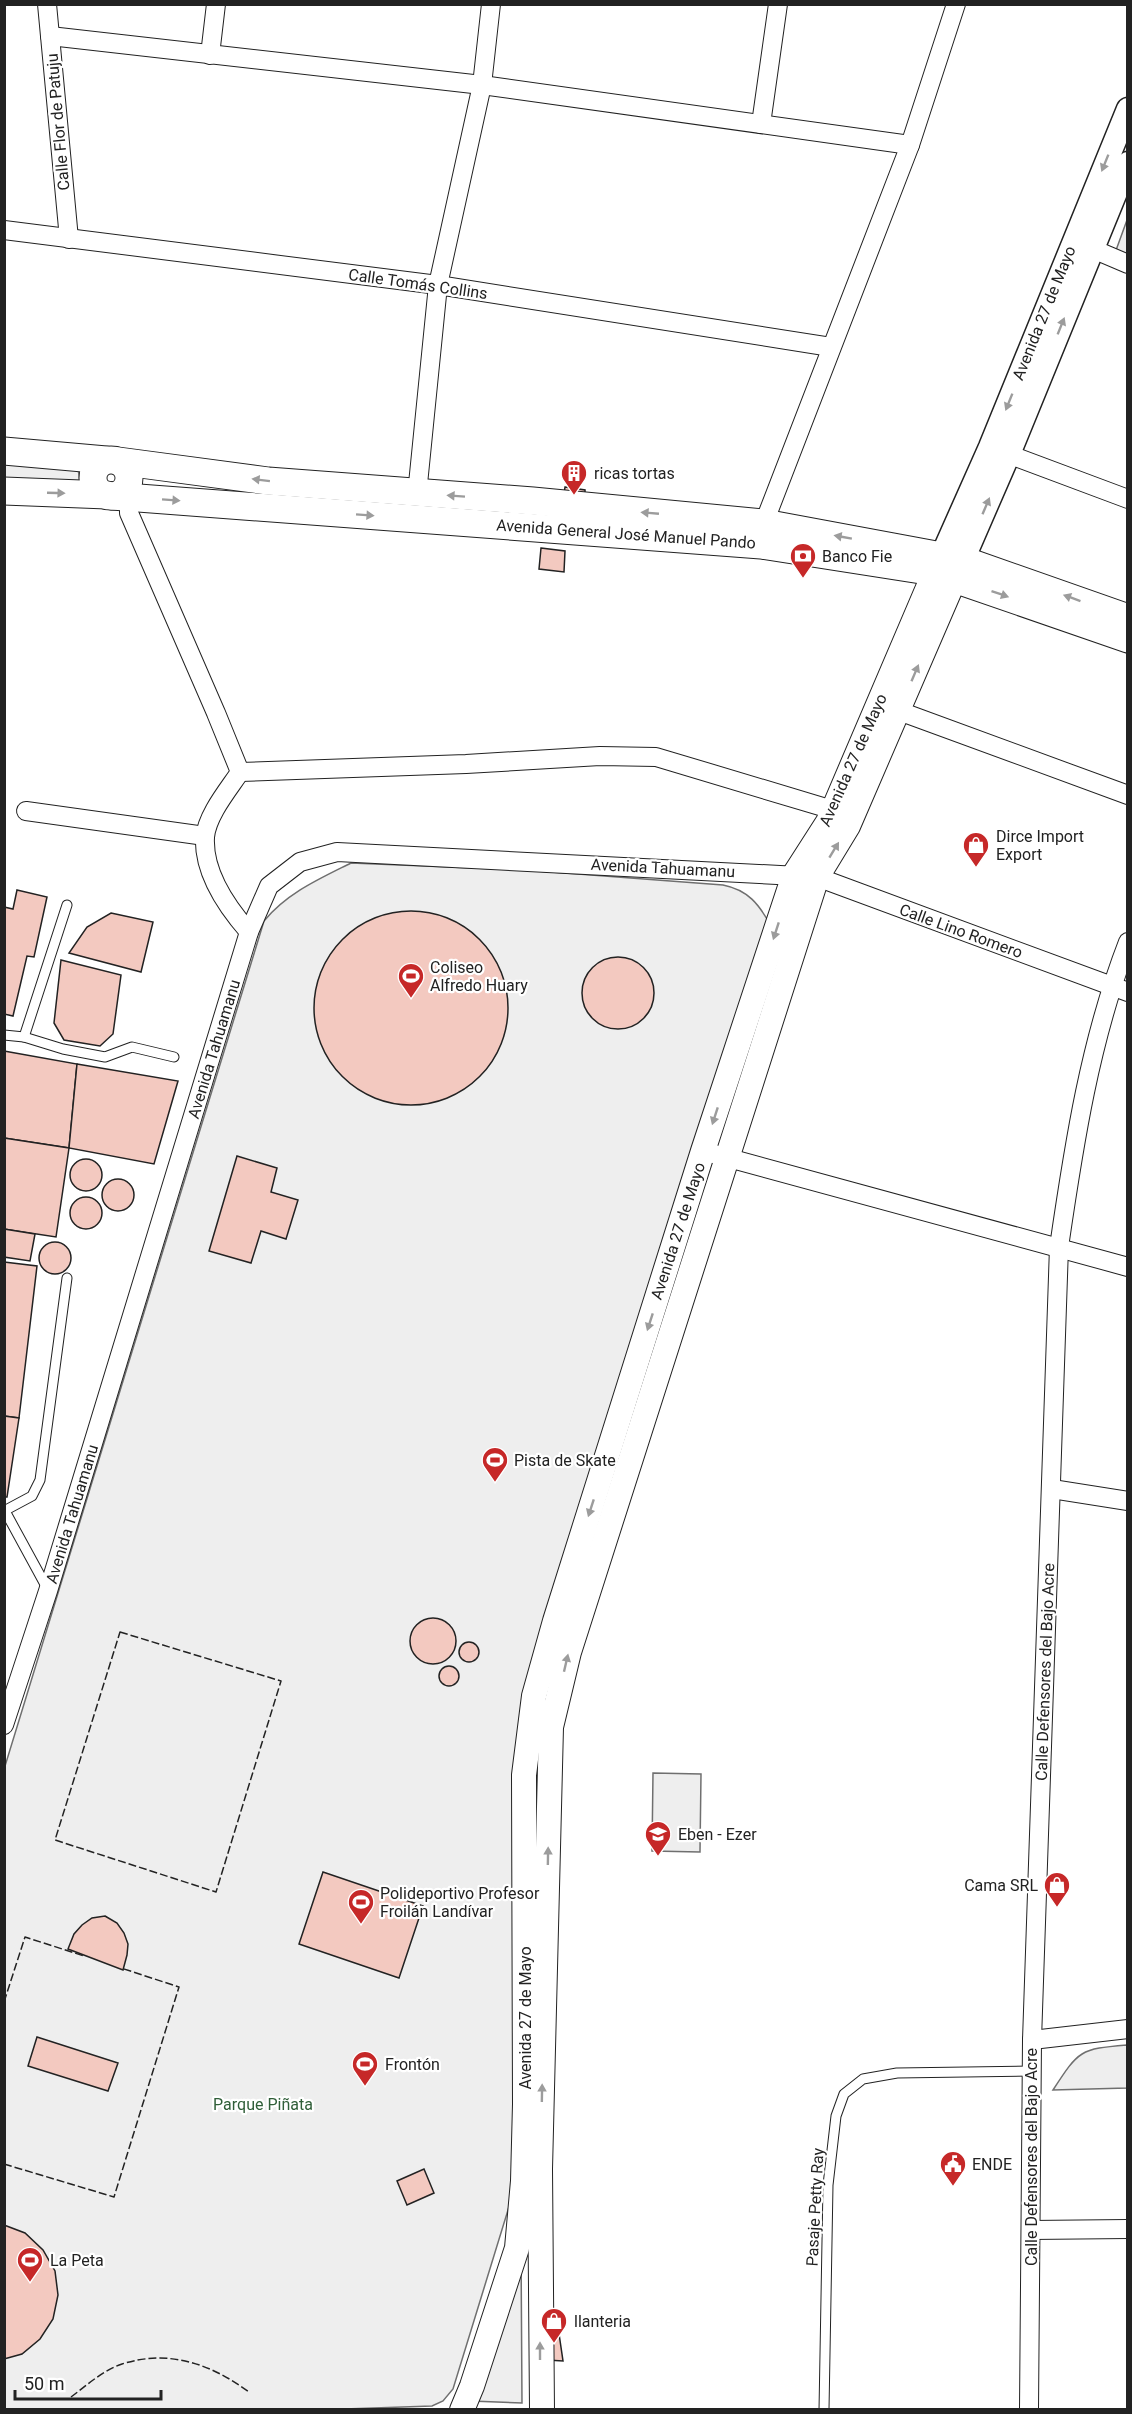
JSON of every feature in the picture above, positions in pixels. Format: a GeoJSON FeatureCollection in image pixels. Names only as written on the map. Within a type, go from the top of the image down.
{"type":"FeatureCollection","features":[{"type":"Feature","properties":{"kind":"main road","name":"Avenida General José Manuel Pando"},"geometry":{"type":"LineString","coordinates":[[4,451],[112,460],[268,481],[533,501],[764,524],[949,566],[1128,618]]}},
{"type":"Feature","properties":{"kind":"main road"},"geometry":{"type":"LineString","coordinates":[[112,460],[127,469],[128,481],[123,491],[116,496]]}},
{"type":"Feature","properties":{"kind":"main road","name":"Avenida General José Manuel Pando"},"geometry":{"type":"LineString","coordinates":[[4,491],[116,496],[761,545],[949,566],[1128,639]]}},
{"type":"Feature","properties":{"kind":"main road","name":"Avenida 27 de Mayo"},"geometry":{"type":"LineString","coordinates":[[806,876],[848,826],[899,711],[949,566]]}},
{"type":"Feature","properties":{"kind":"main road","name":"Avenida 27 de Mayo"},"geometry":{"type":"LineString","coordinates":[[462,2409],[472,2386],[517,2248],[523,2181],[524,2126],[524,1775],[534,1696],[558,1610],[715,1154],[806,876],[833,810],[949,566]]}},
{"type":"Feature","properties":{"kind":"main road","name":"Avenida 27 de Mayo"},"geometry":{"type":"LineString","coordinates":[[542,2409],[540,2169],[551,1727],[569,1652],[715,1154]]}},
{"type":"Feature","properties":{"kind":"street","name":"Calle Flor de Patuju"},"geometry":{"type":"LineString","coordinates":[[47,4],[69,239]]}},
{"type":"Feature","properties":{"kind":"street"},"geometry":{"type":"LineString","coordinates":[[210,56],[216,4]]}},
{"type":"Feature","properties":{"kind":"street"},"geometry":{"type":"LineString","coordinates":[[417,494],[438,285],[482,85],[491,4]]}},
{"type":"Feature","properties":{"kind":"street"},"geometry":{"type":"LineString","coordinates":[[761,124],[778,4]]}},
{"type":"Feature","properties":{"kind":"street"},"geometry":{"type":"LineString","coordinates":[[764,524],[910,145],[956,4]]}},
{"type":"Feature","properties":{"kind":"street"},"geometry":{"type":"LineString","coordinates":[[50,36],[210,56],[482,85],[910,145]]}},
{"type":"Feature","properties":{"kind":"street","name":"Avenida 27 de Mayo"},"geometry":{"type":"LineString","coordinates":[[949,566],[1000,450],[1083,245],[1128,109]]}},
{"type":"Feature","properties":{"kind":"street","name":"Avenida 27 de Mayo"},"geometry":{"type":"LineString","coordinates":[[1083,245],[1128,163]]}},
{"type":"Feature","properties":{"kind":"street","name":"Calle Tomás Collins"},"geometry":{"type":"LineString","coordinates":[[4,230],[438,285],[831,347]]}},
{"type":"Feature","properties":{"kind":"street"},"geometry":{"type":"LineString","coordinates":[[1083,245],[1128,264]]}},
{"type":"Feature","properties":{"kind":"street"},"geometry":{"type":"LineString","coordinates":[[1000,450],[1128,499]]}},
{"type":"Feature","properties":{"kind":"street"},"geometry":{"type":"LineString","coordinates":[[116,496],[129,513],[240,771]]}},
{"type":"Feature","properties":{"kind":"street"},"geometry":{"type":"LineString","coordinates":[[899,711],[1128,795]]}},
{"type":"Feature","properties":{"kind":"street"},"geometry":{"type":"LineString","coordinates":[[240,771],[466,764],[600,756],[656,757],[833,810]]}},
{"type":"Feature","properties":{"kind":"street"},"geometry":{"type":"LineString","coordinates":[[240,771],[216,806],[205,836],[207,854],[214,878],[228,908],[249,932]]}},
{"type":"Feature","properties":{"kind":"street"},"geometry":{"type":"LineString","coordinates":[[26,811],[205,836]]}},
{"type":"Feature","properties":{"kind":"street","name":"Avenida Tahuamanu"},"geometry":{"type":"LineString","coordinates":[[4,1725],[48,1591],[249,932],[269,886],[300,862],[337,852],[806,876]]}},
{"type":"Feature","properties":{"kind":"street","name":"Calle Lino Romero"},"geometry":{"type":"LineString","coordinates":[[806,876],[1119,989]]}},
{"type":"Feature","properties":{"kind":"street","name":"Calle Defensores del Bajo Acre"},"geometry":{"type":"LineString","coordinates":[[1029,2409],[1032,2040],[1059,1247],[1077,1128],[1119,989],[1128,942]]}},
{"type":"Feature","properties":{"kind":"street"},"geometry":{"type":"LineString","coordinates":[[715,1154],[1128,1267]]}},
{"type":"Feature","properties":{"kind":"street"},"geometry":{"type":"LineString","coordinates":[[1052,1489],[1128,1501]]}},
{"type":"Feature","properties":{"kind":"street"},"geometry":{"type":"LineString","coordinates":[[1032,2040],[1128,2029]]}},
{"type":"Feature","properties":{"kind":"street"},"geometry":{"type":"LineString","coordinates":[[1031,2230],[1128,2229]]}},
{"type":"Feature","properties":{"kind":"lane"},"geometry":{"type":"LineString","coordinates":[[24,1037],[67,905]]}},
{"type":"Feature","properties":{"kind":"lane"},"geometry":{"type":"LineString","coordinates":[[4,1035],[24,1037],[63,1049],[105,1057],[132,1047],[174,1057]]}},
{"type":"Feature","properties":{"kind":"lane"},"geometry":{"type":"LineString","coordinates":[[48,1591],[5,1511],[32,1496],[40,1480],[67,1278]]}},
{"type":"Feature","properties":{"kind":"lane","name":"Pasaje Petty Ray"},"geometry":{"type":"LineString","coordinates":[[824,2409],[828,2185],[836,2116],[844,2094],[863,2079],[897,2073],[1032,2071]]}},
{"type":"Feature","properties":{"kind":"green space"},"geometry":{"type":"Polygon","coordinates":[[[1127,220],[1127,258],[1115,253],[1127,220]]]}},
{"type":"Feature","properties":{"kind":"green space"},"geometry":{"type":"Polygon","coordinates":[[[5,461],[78,468],[80,483],[5,480],[5,461]]]}},
{"type":"Feature","properties":{"kind":"green space","name":"Parque Piñata"},"geometry":{"type":"Polygon","coordinates":[[[351,863],[525,870],[723,885],[739,890],[752,899],[771,926],[522,1709],[520,2171],[453,2389],[443,2401],[432,2406],[315,2410],[5,2409],[5,1766],[264,921],[293,895],[351,863]]]}},
{"type":"Feature","properties":{"kind":"green space"},"geometry":{"type":"Polygon","coordinates":[[[653,1773],[701,1774],[700,1852],[652,1851],[653,1773]]]}},
{"type":"Feature","properties":{"kind":"green space"},"geometry":{"type":"Polygon","coordinates":[[[1127,2045],[1127,2088],[1053,2090],[1075,2059],[1082,2054],[1099,2048],[1127,2045]]]}},
{"type":"Feature","properties":{"kind":"green space"},"geometry":{"type":"Polygon","coordinates":[[[521,2245],[522,2403],[471,2401],[521,2245]]]}},
{"type":"Feature","properties":{"kind":"building","name":"ricas tortas"},"geometry":{"type":"Polygon","coordinates":[[[565,487],[585,490],[585,504],[563,502],[565,487]]]}},
{"type":"Feature","properties":{"kind":"building"},"geometry":{"type":"Polygon","coordinates":[[[541,548],[565,551],[564,572],[539,569],[541,548]]]}},
{"type":"Feature","properties":{"kind":"building"},"geometry":{"type":"Polygon","coordinates":[[[17,890],[47,897],[34,957],[27,956],[13,1016],[4,1014],[4,907],[13,909],[17,890]]]}},
{"type":"Feature","properties":{"kind":"building","name":"Coliseo Alfredo Huary"},"geometry":{"type":"Polygon","coordinates":[[[401,911],[421,911],[457,922],[480,939],[492,954],[501,971],[508,998],[508,1018],[501,1045],[492,1062],[480,1077],[465,1089],[448,1098],[421,1105],[401,1105],[365,1094],[336,1070],[325,1054],[318,1036],[314,1018],[314,998],[325,962],[349,933],[365,922],[383,915],[401,911]]]}},
{"type":"Feature","properties":{"kind":"building"},"geometry":{"type":"Polygon","coordinates":[[[111,913],[153,922],[141,972],[69,953],[87,927],[111,913]]]}},
{"type":"Feature","properties":{"kind":"building"},"geometry":{"type":"Polygon","coordinates":[[[625,957],[644,967],[652,979],[654,993],[652,1007],[644,1019],[632,1027],[611,1029],[592,1019],[584,1007],[582,986],[592,967],[604,959],[625,957]]]}},
{"type":"Feature","properties":{"kind":"building"},"geometry":{"type":"Polygon","coordinates":[[[61,960],[121,975],[113,1034],[100,1046],[64,1040],[54,1023],[61,960]]]}},
{"type":"Feature","properties":{"kind":"building"},"geometry":{"type":"Polygon","coordinates":[[[4,1051],[77,1064],[69,1148],[4,1138],[4,1051]]]}},
{"type":"Feature","properties":{"kind":"building"},"geometry":{"type":"Polygon","coordinates":[[[77,1064],[178,1081],[154,1164],[69,1148],[77,1064]]]}},
{"type":"Feature","properties":{"kind":"building"},"geometry":{"type":"Polygon","coordinates":[[[4,1138],[69,1148],[56,1237],[4,1229],[4,1138]]]}},
{"type":"Feature","properties":{"kind":"building"},"geometry":{"type":"Polygon","coordinates":[[[237,1156],[277,1168],[271,1192],[298,1200],[286,1239],[261,1231],[251,1263],[209,1251],[237,1156]]]}},
{"type":"Feature","properties":{"kind":"building"},"geometry":{"type":"Polygon","coordinates":[[[86,1159],[97,1164],[102,1175],[97,1186],[86,1191],[75,1186],[70,1175],[75,1164],[86,1159]]]}},
{"type":"Feature","properties":{"kind":"building"},"geometry":{"type":"Polygon","coordinates":[[[118,1179],[129,1184],[134,1195],[129,1206],[118,1211],[107,1206],[102,1195],[107,1184],[118,1179]]]}},
{"type":"Feature","properties":{"kind":"building"},"geometry":{"type":"Polygon","coordinates":[[[86,1197],[97,1202],[102,1213],[97,1224],[86,1229],[75,1224],[70,1213],[75,1202],[86,1197]]]}},
{"type":"Feature","properties":{"kind":"building"},"geometry":{"type":"Polygon","coordinates":[[[4,1229],[35,1234],[30,1261],[4,1257],[4,1229]]]}},
{"type":"Feature","properties":{"kind":"building"},"geometry":{"type":"Polygon","coordinates":[[[55,1242],[66,1247],[71,1258],[66,1269],[55,1274],[44,1269],[39,1258],[44,1247],[55,1242]]]}},
{"type":"Feature","properties":{"kind":"building"},"geometry":{"type":"Polygon","coordinates":[[[4,1262],[37,1266],[19,1418],[4,1416],[4,1262]]]}},
{"type":"Feature","properties":{"kind":"building"},"geometry":{"type":"Polygon","coordinates":[[[4,1416],[19,1418],[7,1497],[4,1497],[4,1416]]]}},
{"type":"Feature","properties":{"kind":"building"},"geometry":{"type":"Polygon","coordinates":[[[438,1618],[450,1624],[455,1632],[455,1650],[450,1658],[442,1663],[428,1664],[416,1658],[411,1650],[410,1636],[416,1624],[424,1619],[438,1618]]]}},
{"type":"Feature","properties":{"kind":"building"},"geometry":{"type":"Polygon","coordinates":[[[469,1642],[476,1645],[479,1652],[476,1659],[469,1662],[462,1659],[459,1652],[462,1645],[469,1642]]]}},
{"type":"Feature","properties":{"kind":"building"},"geometry":{"type":"Polygon","coordinates":[[[449,1666],[456,1669],[459,1676],[456,1683],[449,1686],[442,1683],[439,1676],[442,1669],[449,1666]]]}},
{"type":"Feature","properties":{"kind":"building","name":"Polideportivo Profesor Froilán Landívar"},"geometry":{"type":"Polygon","coordinates":[[[323,1872],[423,1906],[399,1978],[299,1944],[323,1872]]]}},
{"type":"Feature","properties":{"kind":"building"},"geometry":{"type":"Polygon","coordinates":[[[105,1916],[117,1923],[128,1944],[123,1970],[68,1949],[74,1934],[82,1925],[92,1918],[105,1916]]]}},
{"type":"Feature","properties":{"kind":"building"},"geometry":{"type":"Polygon","coordinates":[[[37,2037],[118,2063],[108,2091],[28,2066],[37,2037]]]}},
{"type":"Feature","properties":{"kind":"building"},"geometry":{"type":"Polygon","coordinates":[[[424,2169],[434,2193],[407,2205],[397,2181],[424,2169]]]}},
{"type":"Feature","properties":{"kind":"building","name":"La Peta"},"geometry":{"type":"Polygon","coordinates":[[[4,2225],[25,2233],[43,2250],[55,2271],[58,2295],[53,2319],[40,2339],[22,2354],[4,2359],[4,2225]]]}},
{"type":"Feature","properties":{"kind":"building","name":"llanteria"},"geometry":{"type":"Polygon","coordinates":[[[548,2326],[558,2327],[563,2361],[547,2360],[548,2326]]]}},
{"type":"Feature","properties":{"kind":"fence"},"geometry":{"type":"LineString","coordinates":[[120,1632],[281,1681],[216,1892],[55,1840],[120,1632]]}},
{"type":"Feature","properties":{"kind":"fence"},"geometry":{"type":"LineString","coordinates":[[4,2002],[25,1937],[84,1956]]}},
{"type":"Feature","properties":{"kind":"fence"},"geometry":{"type":"LineString","coordinates":[[4,2164],[114,2197],[179,1987],[121,1968]]}},
{"type":"Feature","properties":{"kind":"fence"},"geometry":{"type":"LineString","coordinates":[[71,2397],[108,2370],[122,2364],[156,2358],[173,2359],[205,2367],[249,2392]]}},
{"type":"Feature","properties":{"kind":"place","name":"ricas tortas"},"geometry":{"type":"Point","coordinates":[574,496]}},
{"type":"Feature","properties":{"kind":"place","name":"Banco Fie"},"geometry":{"type":"Point","coordinates":[803,579]}},
{"type":"Feature","properties":{"kind":"place","name":"Dirce Import Export"},"geometry":{"type":"Point","coordinates":[976,868]}},
{"type":"Feature","properties":{"kind":"place","name":"Coliseo Alfredo Huary"},"geometry":{"type":"Point","coordinates":[411,999]}},
{"type":"Feature","properties":{"kind":"place","name":"Pista de Skate"},"geometry":{"type":"Point","coordinates":[495,1483]}},
{"type":"Feature","properties":{"kind":"place","name":"Eben - Ezer"},"geometry":{"type":"Point","coordinates":[658,1857]}},
{"type":"Feature","properties":{"kind":"place","name":"Cama SRL"},"geometry":{"type":"Point","coordinates":[1057,1908]}},
{"type":"Feature","properties":{"kind":"place","name":"Polideportivo Profesor Froilán Landívar"},"geometry":{"type":"Point","coordinates":[361,1925]}},
{"type":"Feature","properties":{"kind":"place","name":"Frontón"},"geometry":{"type":"Point","coordinates":[365,2087]}},
{"type":"Feature","properties":{"kind":"place","name":"ENDE"},"geometry":{"type":"Point","coordinates":[953,2187]}},
{"type":"Feature","properties":{"kind":"place","name":"La Peta"},"geometry":{"type":"Point","coordinates":[30,2283]}},
{"type":"Feature","properties":{"kind":"place","name":"llanteria"},"geometry":{"type":"Point","coordinates":[554,2344]}}]}
